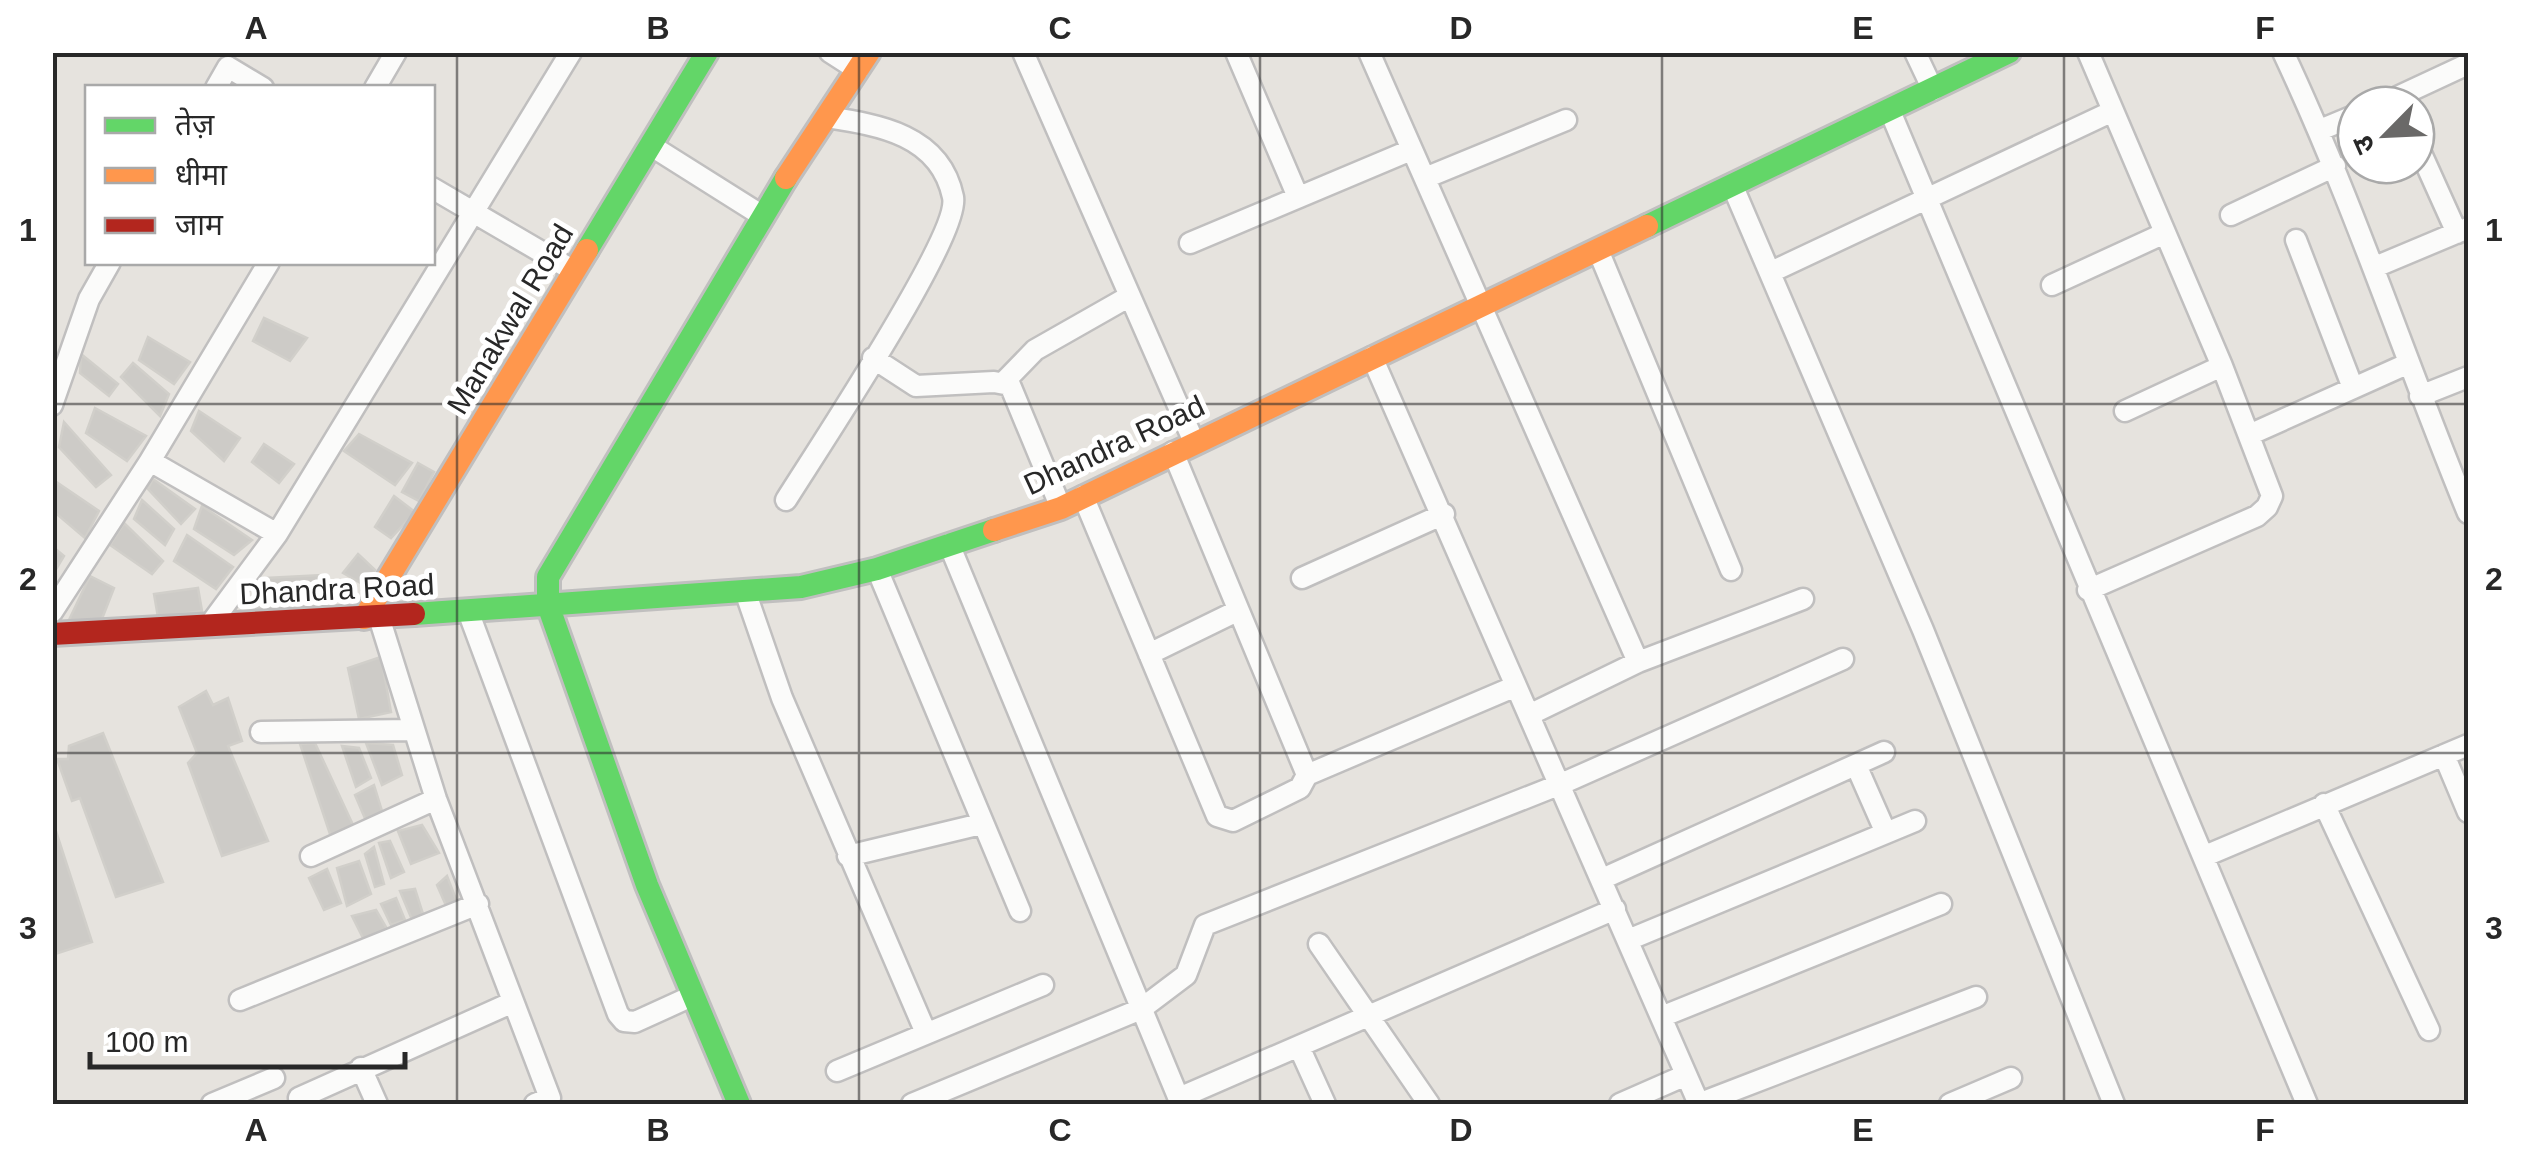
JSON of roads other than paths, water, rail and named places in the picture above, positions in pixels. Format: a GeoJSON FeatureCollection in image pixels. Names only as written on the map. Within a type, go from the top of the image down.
{"type":"FeatureCollection","features":[{"type":"Feature","properties":{"kind":"street"},"geometry":{"type":"LineString","coordinates":[[377,85],[396,52]]}},
{"type":"Feature","properties":{"kind":"street"},"geometry":{"type":"LineString","coordinates":[[209,626],[277,534],[571,52]]}},
{"type":"Feature","properties":{"kind":"street","name":"Manakwal Road"},"geometry":{"type":"LineString","coordinates":[[372,618],[707,52]]}},
{"type":"Feature","properties":{"kind":"street"},"geometry":{"type":"LineString","coordinates":[[739,1104],[692,996],[548,605],[548,577],[760,215],[864,61],[830,52]]}},
{"type":"Feature","properties":{"kind":"street"},"geometry":{"type":"LineString","coordinates":[[1023,52],[1130,296],[1237,610],[1307,775]]}},
{"type":"Feature","properties":{"kind":"street"},"geometry":{"type":"LineString","coordinates":[[1236,52],[1298,197]]}},
{"type":"Feature","properties":{"kind":"street"},"geometry":{"type":"LineString","coordinates":[[1369,52],[1638,662]]}},
{"type":"Feature","properties":{"kind":"street"},"geometry":{"type":"LineString","coordinates":[[1916,52],[1934,90]]}},
{"type":"Feature","properties":{"kind":"street","name":"Dhandra Road"},"geometry":{"type":"LineString","coordinates":[[52,634],[372,618],[801,587],[878,569],[1061,508],[2009,52]]}},
{"type":"Feature","properties":{"kind":"street"},"geometry":{"type":"LineString","coordinates":[[2088,52],[2222,366],[2272,496],[2268,507],[2088,590]]}},
{"type":"Feature","properties":{"kind":"street"},"geometry":{"type":"LineString","coordinates":[[2283,52],[2320,130],[2375,266],[2407,364],[2468,514]]}},
{"type":"Feature","properties":{"kind":"street"},"geometry":{"type":"LineString","coordinates":[[218,85],[233,60],[260,85]]}},
{"type":"Feature","properties":{"kind":"street"},"geometry":{"type":"LineString","coordinates":[[2427,85],[2468,64]]}},
{"type":"Feature","properties":{"kind":"street"},"geometry":{"type":"LineString","coordinates":[[1890,110],[2088,590],[2307,1104]]}},
{"type":"Feature","properties":{"kind":"street"},"geometry":{"type":"LineString","coordinates":[[1771,272],[2113,111]]}},
{"type":"Feature","properties":{"kind":"street"},"geometry":{"type":"LineString","coordinates":[[786,500],[950,222],[954,196],[935,163],[910,136],[890,127],[826,117]]}},
{"type":"Feature","properties":{"kind":"street"},"geometry":{"type":"LineString","coordinates":[[1425,178],[1566,120]]}},
{"type":"Feature","properties":{"kind":"street"},"geometry":{"type":"LineString","coordinates":[[2320,130],[2336,123]]}},
{"type":"Feature","properties":{"kind":"street"},"geometry":{"type":"LineString","coordinates":[[650,145],[760,215]]}},
{"type":"Feature","properties":{"kind":"street"},"geometry":{"type":"LineString","coordinates":[[1190,244],[1410,150]]}},
{"type":"Feature","properties":{"kind":"street"},"geometry":{"type":"LineString","coordinates":[[2231,215],[2334,166]]}},
{"type":"Feature","properties":{"kind":"street"},"geometry":{"type":"LineString","coordinates":[[2375,266],[2463,230],[2436,179]]}},
{"type":"Feature","properties":{"kind":"street"},"geometry":{"type":"LineString","coordinates":[[1733,187],[1917,614],[2114,1104]]}},
{"type":"Feature","properties":{"kind":"street"},"geometry":{"type":"LineString","coordinates":[[435,190],[574,271]]}},
{"type":"Feature","properties":{"kind":"street"},"geometry":{"type":"LineString","coordinates":[[2052,285],[2165,233]]}},
{"type":"Feature","properties":{"kind":"street"},"geometry":{"type":"LineString","coordinates":[[2296,240],[2353,388]]}},
{"type":"Feature","properties":{"kind":"street"},"geometry":{"type":"LineString","coordinates":[[1598,250],[1731,570]]}},
{"type":"Feature","properties":{"kind":"street"},"geometry":{"type":"LineString","coordinates":[[53,402],[89,299],[108,265]]}},
{"type":"Feature","properties":{"kind":"street"},"geometry":{"type":"LineString","coordinates":[[52,612],[150,461],[267,265]]}},
{"type":"Feature","properties":{"kind":"street"},"geometry":{"type":"LineString","coordinates":[[873,358],[916,386],[1004,382],[1034,350],[1130,296]]}},
{"type":"Feature","properties":{"kind":"street"},"geometry":{"type":"LineString","coordinates":[[1372,357],[1444,514],[1698,1104],[1976,997]]}},
{"type":"Feature","properties":{"kind":"street"},"geometry":{"type":"LineString","coordinates":[[2249,434],[2407,364]]}},
{"type":"Feature","properties":{"kind":"street"},"geometry":{"type":"LineString","coordinates":[[2125,411],[2222,366]]}},
{"type":"Feature","properties":{"kind":"street"},"geometry":{"type":"LineString","coordinates":[[2420,396],[2468,377]]}},
{"type":"Feature","properties":{"kind":"street"},"geometry":{"type":"LineString","coordinates":[[1004,382],[1018,395],[1061,508]]}},
{"type":"Feature","properties":{"kind":"street"},"geometry":{"type":"LineString","coordinates":[[150,461],[277,534]]}},
{"type":"Feature","properties":{"kind":"street"},"geometry":{"type":"LineString","coordinates":[[1082,496],[1220,819],[1233,821],[1300,788],[1307,775],[1516,686]]}},
{"type":"Feature","properties":{"kind":"street"},"geometry":{"type":"LineString","coordinates":[[1302,578],[1444,514]]}},
{"type":"Feature","properties":{"kind":"street"},"geometry":{"type":"LineString","coordinates":[[948,544],[1180,1101],[1615,909]]}},
{"type":"Feature","properties":{"kind":"street"},"geometry":{"type":"LineString","coordinates":[[878,569],[1020,911]]}},
{"type":"Feature","properties":{"kind":"street"},"geometry":{"type":"LineString","coordinates":[[745,591],[782,698],[926,1033]]}},
{"type":"Feature","properties":{"kind":"street"},"geometry":{"type":"LineString","coordinates":[[1529,714],[1638,662],[1803,599]]}},
{"type":"Feature","properties":{"kind":"street"},"geometry":{"type":"LineString","coordinates":[[1149,654],[1237,610]]}},
{"type":"Feature","properties":{"kind":"street"},"geometry":{"type":"LineString","coordinates":[[468,611],[618,1014],[624,1021],[636,1022],[692,996]]}},
{"type":"Feature","properties":{"kind":"street"},"geometry":{"type":"LineString","coordinates":[[372,618],[546,1102]]}},
{"type":"Feature","properties":{"kind":"street"},"geometry":{"type":"LineString","coordinates":[[912,1104],[1141,1009],[1186,975],[1201,931],[1212,920],[1561,784],[1842,659]]}},
{"type":"Feature","properties":{"kind":"street"},"geometry":{"type":"LineString","coordinates":[[261,732],[412,730]]}},
{"type":"Feature","properties":{"kind":"street"},"geometry":{"type":"LineString","coordinates":[[2204,856],[2468,745]]}},
{"type":"Feature","properties":{"kind":"street"},"geometry":{"type":"LineString","coordinates":[[1602,879],[1884,752]]}},
{"type":"Feature","properties":{"kind":"street"},"geometry":{"type":"LineString","coordinates":[[2444,756],[2468,812]]}},
{"type":"Feature","properties":{"kind":"street"},"geometry":{"type":"LineString","coordinates":[[1856,765],[1886,832]]}},
{"type":"Feature","properties":{"kind":"street"},"geometry":{"type":"LineString","coordinates":[[311,856],[436,799]]}},
{"type":"Feature","properties":{"kind":"street"},"geometry":{"type":"LineString","coordinates":[[2324,804],[2429,1030]]}},
{"type":"Feature","properties":{"kind":"street"},"geometry":{"type":"LineString","coordinates":[[1628,940],[1915,821]]}},
{"type":"Feature","properties":{"kind":"street"},"geometry":{"type":"LineString","coordinates":[[848,856],[981,824]]}},
{"type":"Feature","properties":{"kind":"street"},"geometry":{"type":"LineString","coordinates":[[240,1000],[478,904]]}},
{"type":"Feature","properties":{"kind":"street"},"geometry":{"type":"LineString","coordinates":[[1661,1018],[1942,904]]}},
{"type":"Feature","properties":{"kind":"street"},"geometry":{"type":"LineString","coordinates":[[1319,944],[1429,1104]]}},
{"type":"Feature","properties":{"kind":"street"},"geometry":{"type":"LineString","coordinates":[[837,1071],[1043,985]]}},
{"type":"Feature","properties":{"kind":"street"},"geometry":{"type":"LineString","coordinates":[[299,1098],[511,1003]]}},
{"type":"Feature","properties":{"kind":"street"},"geometry":{"type":"LineString","coordinates":[[1300,1049],[1325,1104]]}},
{"type":"Feature","properties":{"kind":"street"},"geometry":{"type":"LineString","coordinates":[[362,1068],[377,1104]]}},
{"type":"Feature","properties":{"kind":"street"},"geometry":{"type":"LineString","coordinates":[[1620,1104],[1686,1075]]}},
{"type":"Feature","properties":{"kind":"street"},"geometry":{"type":"LineString","coordinates":[[224,1102],[274,1078]]}},
{"type":"Feature","properties":{"kind":"street"},"geometry":{"type":"LineString","coordinates":[[1950,1104],[2011,1078]]}}]}
